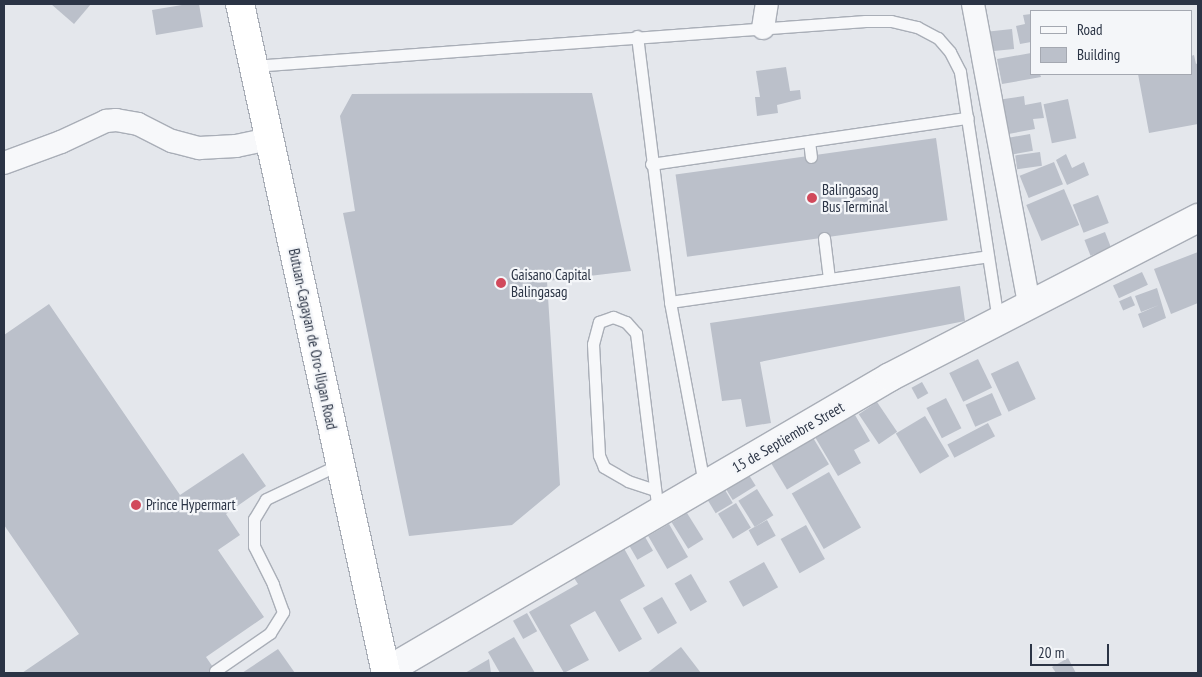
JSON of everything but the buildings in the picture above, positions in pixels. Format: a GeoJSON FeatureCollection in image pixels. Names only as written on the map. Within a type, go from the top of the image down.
{"type":"FeatureCollection","features":[{"type":"Feature","properties":{"kind":"highway","name":"Butuan-Cagayan de Oro-Iligan Road"},"geometry":{"type":"LineString","coordinates":[[240,4],[386,672]]}},
{"type":"Feature","properties":{"kind":"street"},"geometry":{"type":"LineString","coordinates":[[762,28],[767,4]]}},
{"type":"Feature","properties":{"kind":"street"},"geometry":{"type":"LineString","coordinates":[[972,4],[1029,304]]}},
{"type":"Feature","properties":{"kind":"street"},"geometry":{"type":"LineString","coordinates":[[4,163],[61,142],[106,122],[116,120],[138,124],[172,141],[200,148],[236,146],[269,139]]}},
{"type":"Feature","properties":{"kind":"street","name":"15 de Septiembre Street"},"geometry":{"type":"LineString","coordinates":[[386,672],[656,502],[704,485],[890,377],[1198,218]]}},
{"type":"Feature","properties":{"kind":"lane"},"geometry":{"type":"LineString","coordinates":[[253,66],[637,36],[865,21],[891,21],[917,27],[938,38],[950,52],[960,72],[998,320]]}},
{"type":"Feature","properties":{"kind":"lane"},"geometry":{"type":"LineString","coordinates":[[637,36],[651,164],[670,302],[704,485]]}},
{"type":"Feature","properties":{"kind":"lane"},"geometry":{"type":"LineString","coordinates":[[651,164],[968,118]]}},
{"type":"Feature","properties":{"kind":"lane"},"geometry":{"type":"LineString","coordinates":[[809,141],[811,157]]}},
{"type":"Feature","properties":{"kind":"lane"},"geometry":{"type":"LineString","coordinates":[[824,238],[830,279]]}},
{"type":"Feature","properties":{"kind":"lane"},"geometry":{"type":"LineString","coordinates":[[670,302],[988,256]]}},
{"type":"Feature","properties":{"kind":"lane"},"geometry":{"type":"LineString","coordinates":[[614,317],[626,322],[636,333],[656,502],[628,481],[604,467],[599,455],[593,344],[599,322],[614,317]]}},
{"type":"Feature","properties":{"kind":"lane"},"geometry":{"type":"LineString","coordinates":[[215,671],[270,633],[283,612],[273,584],[254,546],[254,519],[266,499],[340,463]]}},
{"type":"Feature","properties":{"kind":"place","name":"Balingasag Bus Terminal"},"geometry":{"type":"Point","coordinates":[812,198]}},
{"type":"Feature","properties":{"kind":"place","name":"Gaisano Capital Balingasag"},"geometry":{"type":"Point","coordinates":[501,283]}},
{"type":"Feature","properties":{"kind":"place","name":"Prince Hypermart"},"geometry":{"type":"Point","coordinates":[136,505]}}]}
